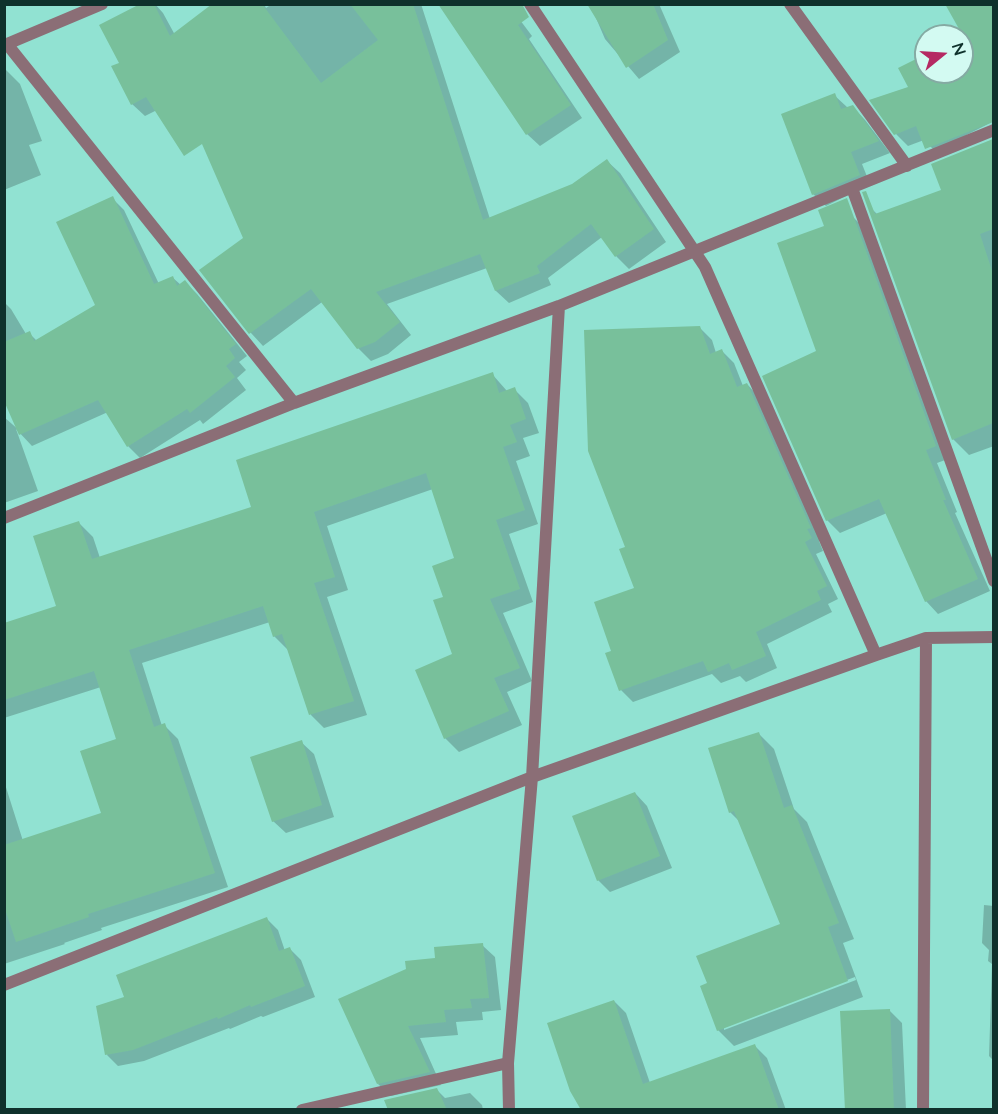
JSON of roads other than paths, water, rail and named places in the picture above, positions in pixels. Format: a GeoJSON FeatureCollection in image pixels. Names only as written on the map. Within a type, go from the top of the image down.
{"type":"FeatureCollection","features":[{"type":"Feature","properties":{"kind":"street"},"geometry":{"type":"LineString","coordinates":[[102,4],[7,44],[294,403]]}},
{"type":"Feature","properties":{"kind":"street"},"geometry":{"type":"LineString","coordinates":[[530,4],[710,278],[876,655]]}},
{"type":"Feature","properties":{"kind":"street"},"geometry":{"type":"LineString","coordinates":[[790,4],[907,165]]}},
{"type":"Feature","properties":{"kind":"street"},"geometry":{"type":"LineString","coordinates":[[4,518],[294,403],[560,306],[993,130]]}},
{"type":"Feature","properties":{"kind":"street"},"geometry":{"type":"LineString","coordinates":[[852,188],[993,580]]}},
{"type":"Feature","properties":{"kind":"street"},"geometry":{"type":"LineString","coordinates":[[509,1110],[508,1063],[532,777],[560,306]]}},
{"type":"Feature","properties":{"kind":"street"},"geometry":{"type":"LineString","coordinates":[[4,985],[532,777],[876,655],[926,638],[993,637]]}},
{"type":"Feature","properties":{"kind":"street"},"geometry":{"type":"LineString","coordinates":[[923,1110],[926,638]]}},
{"type":"Feature","properties":{"kind":"street"},"geometry":{"type":"LineString","coordinates":[[302,1110],[508,1063]]}}]}
